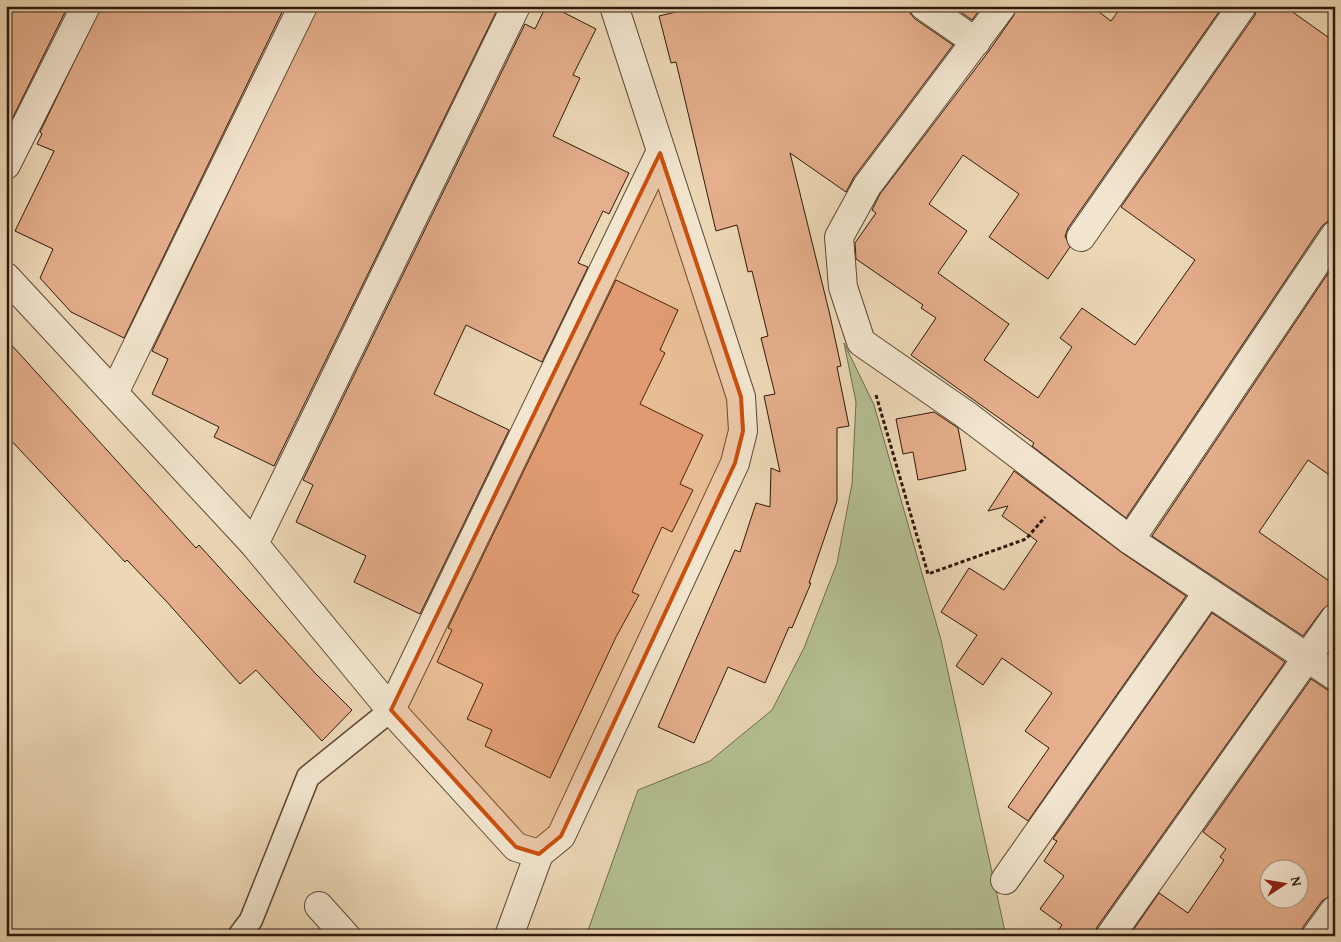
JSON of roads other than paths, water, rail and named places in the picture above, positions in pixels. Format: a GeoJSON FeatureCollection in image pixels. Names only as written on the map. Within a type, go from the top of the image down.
{"type":"FeatureCollection","features":[{"type":"Feature","properties":{"kind":"street"},"geometry":{"type":"LineString","coordinates":[[6,165],[86,6]]}},
{"type":"Feature","properties":{"kind":"street"},"geometry":{"type":"LineString","coordinates":[[114,393],[303,6]]}},
{"type":"Feature","properties":{"kind":"street"},"geometry":{"type":"LineString","coordinates":[[254,544],[516,6]]}},
{"type":"Feature","properties":{"kind":"street"},"geometry":{"type":"LineString","coordinates":[[509,936],[539,854],[561,836],[735,463],[742,431],[741,397],[660,153],[614,6]]}},
{"type":"Feature","properties":{"kind":"street"},"geometry":{"type":"LineString","coordinates":[[924,6],[976,42]]}},
{"type":"Feature","properties":{"kind":"street"},"geometry":{"type":"LineString","coordinates":[[1002,6],[867,186],[839,237],[843,287],[861,342],[965,414],[1130,540],[1335,676]]}},
{"type":"Feature","properties":{"kind":"street"},"geometry":{"type":"LineString","coordinates":[[1080,237],[1242,6]]}},
{"type":"Feature","properties":{"kind":"street"},"geometry":{"type":"LineString","coordinates":[[391,710],[660,153]]}},
{"type":"Feature","properties":{"kind":"street"},"geometry":{"type":"LineString","coordinates":[[1130,540],[1335,236]]}},
{"type":"Feature","properties":{"kind":"street"},"geometry":{"type":"LineString","coordinates":[[6,277],[254,544],[391,710],[516,847],[539,854]]}},
{"type":"Feature","properties":{"kind":"street"},"geometry":{"type":"LineString","coordinates":[[1006,880],[1208,592]]}},
{"type":"Feature","properties":{"kind":"street"},"geometry":{"type":"LineString","coordinates":[[1110,936],[1335,618]]}},
{"type":"Feature","properties":{"kind":"street"},"geometry":{"type":"LineString","coordinates":[[318,906],[346,936]]}},
{"type":"Feature","properties":{"kind":"street"},"geometry":{"type":"LineString","coordinates":[[1316,936],[1335,910]]}},
{"type":"Feature","properties":{"kind":"lane"},"geometry":{"type":"LineString","coordinates":[[239,936],[251,920],[308,777],[391,710]]}}]}
